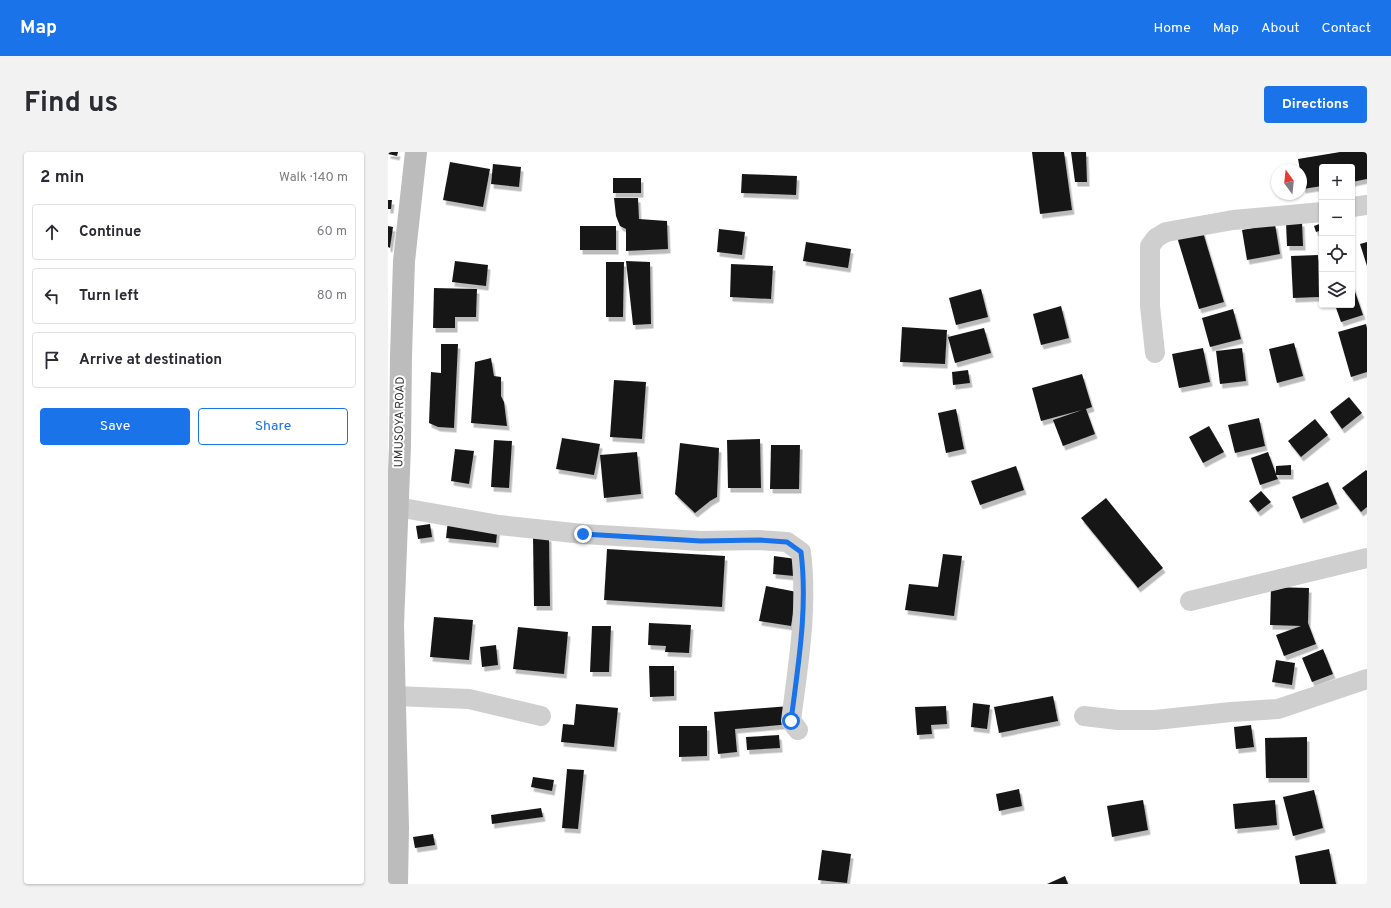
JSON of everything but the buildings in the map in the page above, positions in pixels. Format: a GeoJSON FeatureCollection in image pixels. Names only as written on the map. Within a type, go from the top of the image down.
{"type":"FeatureCollection","features":[{"type":"Feature","properties":{"kind":"main road","name":"UMUSOYA ROAD"},"geometry":{"type":"LineString","coordinates":[[397,884],[398,828],[393,625],[400,446],[401,356],[405,253],[416,152]]}},
{"type":"Feature","properties":{"kind":"street"},"geometry":{"type":"LineString","coordinates":[[1355,207],[1367,205]]}},
{"type":"Feature","properties":{"kind":"street"},"geometry":{"type":"LineString","coordinates":[[1155,353],[1150,306],[1150,246],[1156,238],[1166,232],[1233,220],[1319,212]]}},
{"type":"Feature","properties":{"kind":"street"},"geometry":{"type":"LineString","coordinates":[[397,507],[499,525],[583,534],[701,541],[759,540],[787,542],[801,552],[804,577],[802,634],[791,721],[798,730]]}},
{"type":"Feature","properties":{"kind":"street"},"geometry":{"type":"LineString","coordinates":[[1190,601],[1367,558]]}},
{"type":"Feature","properties":{"kind":"street"},"geometry":{"type":"LineString","coordinates":[[1084,716],[1118,720],[1155,720],[1278,709],[1367,679]]}},
{"type":"Feature","properties":{"kind":"street"},"geometry":{"type":"LineString","coordinates":[[395,696],[469,699],[541,716]]}},
{"type":"Feature","properties":{"kind":"route"},"geometry":{"type":"LineString","coordinates":[[583,534],[701,541],[759,540],[787,542],[801,552],[804,577],[802,634],[791,721]]}}]}
